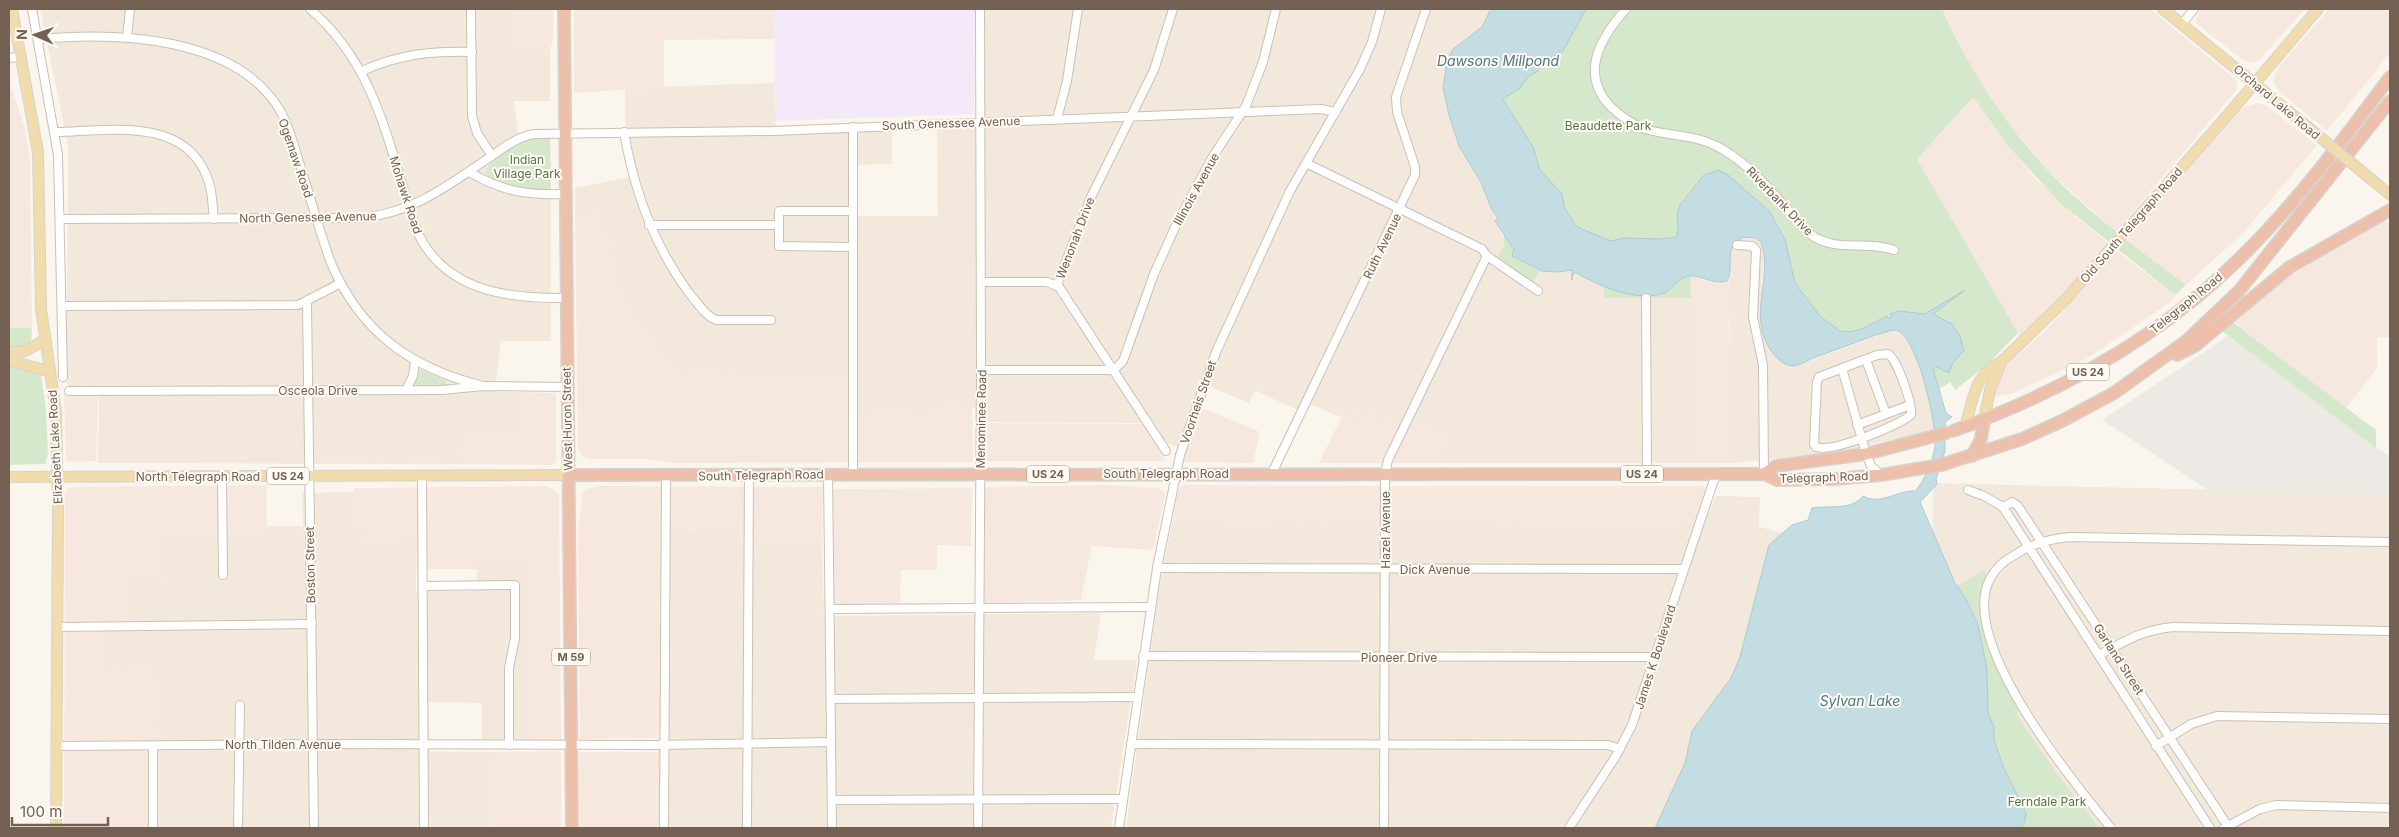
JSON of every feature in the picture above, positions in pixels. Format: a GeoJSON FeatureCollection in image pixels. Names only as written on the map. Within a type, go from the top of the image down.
{"type":"FeatureCollection","features":[{"type":"Feature","properties":{"kind":"highway","name":"West Huron Street"},"geometry":{"type":"LineString","coordinates":[[564,9],[566,387],[572,828]]}},
{"type":"Feature","properties":{"kind":"highway","name":"Telegraph Road"},"geometry":{"type":"LineString","coordinates":[[1764,474],[1776,466],[1866,454],[1965,427],[2036,399],[2098,366],[2147,335],[2202,292],[2238,260],[2278,218],[2390,77]]}},
{"type":"Feature","properties":{"kind":"highway","name":"Telegraph Road"},"geometry":{"type":"LineString","coordinates":[[1764,474],[1777,480],[1881,475],[1941,465],[2014,442],[2062,421],[2114,393],[2165,358],[2213,317],[2253,275],[2390,101]]}},
{"type":"Feature","properties":{"kind":"highway"},"geometry":{"type":"LineString","coordinates":[[2165,358],[2178,355],[2196,345],[2290,268],[2390,210]]}},
{"type":"Feature","properties":{"kind":"highway"},"geometry":{"type":"LineString","coordinates":[[1972,456],[1980,442],[1984,420]]}},
{"type":"Feature","properties":{"kind":"highway","name":"South Telegraph Road"},"geometry":{"type":"LineString","coordinates":[[568,475],[1764,474]]}},
{"type":"Feature","properties":{"kind":"main road","name":"Orchard Lake Road"},"geometry":{"type":"LineString","coordinates":[[2163,9],[2390,195]]}},
{"type":"Feature","properties":{"kind":"main road","name":"Old South Telegraph Road"},"geometry":{"type":"LineString","coordinates":[[1965,427],[1974,394],[1981,379],[1991,366],[2000,362],[2065,300],[2318,9]]}},
{"type":"Feature","properties":{"kind":"main road","name":"Elizabeth Lake Road"},"geometry":{"type":"LineString","coordinates":[[11,13],[21,57],[39,161],[40,309],[56,412],[58,477],[56,828]]}},
{"type":"Feature","properties":{"kind":"main road"},"geometry":{"type":"LineString","coordinates":[[9,352],[26,351],[44,340]]}},
{"type":"Feature","properties":{"kind":"main road"},"geometry":{"type":"LineString","coordinates":[[9,360],[50,372]]}},
{"type":"Feature","properties":{"kind":"main road","name":"Old South Telegraph Road"},"geometry":{"type":"LineString","coordinates":[[1984,420],[1990,390],[2000,362]]}},
{"type":"Feature","properties":{"kind":"main road"},"geometry":{"type":"LineString","coordinates":[[9,471],[30,477]]}},
{"type":"Feature","properties":{"kind":"main road","name":"North Telegraph Road"},"geometry":{"type":"LineString","coordinates":[[9,477],[568,475]]}},
{"type":"Feature","properties":{"kind":"street","name":"Elizabeth Lake Road"},"geometry":{"type":"LineString","coordinates":[[32,9],[56,132],[64,377]]}},
{"type":"Feature","properties":{"kind":"street"},"geometry":{"type":"LineString","coordinates":[[128,37],[130,9]]}},
{"type":"Feature","properties":{"kind":"street","name":"Mohawk Road"},"geometry":{"type":"LineString","coordinates":[[311,9],[342,40],[362,71],[377,105],[417,233],[429,252],[443,267],[463,280],[486,290],[512,297],[566,298]]}},
{"type":"Feature","properties":{"kind":"street"},"geometry":{"type":"LineString","coordinates":[[471,9],[473,122],[477,133],[492,156]]}},
{"type":"Feature","properties":{"kind":"street","name":"Menominee Road"},"geometry":{"type":"LineString","coordinates":[[978,828],[981,370],[980,9]]}},
{"type":"Feature","properties":{"kind":"street"},"geometry":{"type":"LineString","coordinates":[[1057,119],[1067,81],[1078,9]]}},
{"type":"Feature","properties":{"kind":"street","name":"Wenonah Drive"},"geometry":{"type":"LineString","coordinates":[[1166,451],[1069,298],[1057,285],[1091,197],[1132,116],[1157,61],[1173,9]]}},
{"type":"Feature","properties":{"kind":"street","name":"Illinois Avenue"},"geometry":{"type":"LineString","coordinates":[[1114,370],[1124,361],[1146,296],[1177,223],[1201,177],[1242,112],[1263,62],[1276,9]]}},
{"type":"Feature","properties":{"kind":"street","name":"Voorheis Street"},"geometry":{"type":"LineString","coordinates":[[1119,828],[1157,568],[1180,455],[1216,352],[1290,192],[1369,50],[1381,9]]}},
{"type":"Feature","properties":{"kind":"street","name":"Ruth Avenue"},"geometry":{"type":"LineString","coordinates":[[1272,473],[1400,209],[1416,170],[1397,112],[1396,97],[1426,9]]}},
{"type":"Feature","properties":{"kind":"street","name":"Riverbank Drive"},"geometry":{"type":"LineString","coordinates":[[1626,9],[1606,34],[1595,64],[1596,85],[1612,108],[1631,122],[1644,128],[1698,138],[1722,149],[1752,172],[1810,234],[1818,239],[1838,244],[1881,245],[1894,250]]}},
{"type":"Feature","properties":{"kind":"street"},"geometry":{"type":"LineString","coordinates":[[2182,24],[2194,9]]}},
{"type":"Feature","properties":{"kind":"street","name":"Ogemaw Road"},"geometry":{"type":"LineString","coordinates":[[38,39],[92,35],[128,37],[169,44],[224,62],[248,76],[264,90],[286,122],[331,264],[354,305],[372,327],[391,345],[415,361],[451,377],[482,386]]}},
{"type":"Feature","properties":{"kind":"street"},"geometry":{"type":"LineString","coordinates":[[362,71],[388,60],[410,54],[472,52]]}},
{"type":"Feature","properties":{"kind":"street"},"geometry":{"type":"LineString","coordinates":[[9,58],[21,57]]}},
{"type":"Feature","properties":{"kind":"street","name":"South Genessee Avenue"},"geometry":{"type":"LineString","coordinates":[[565,133],[773,130],[1328,109],[1336,112]]}},
{"type":"Feature","properties":{"kind":"street"},"geometry":{"type":"LineString","coordinates":[[852,474],[853,127]]}},
{"type":"Feature","properties":{"kind":"street"},"geometry":{"type":"LineString","coordinates":[[56,132],[145,131],[161,134],[177,141],[190,151],[205,170],[211,188],[214,219]]}},
{"type":"Feature","properties":{"kind":"street"},"geometry":{"type":"LineString","coordinates":[[624,132],[632,177],[650,225],[673,269],[709,316],[718,320],[770,320]]}},
{"type":"Feature","properties":{"kind":"street","name":"North Genessee Avenue"},"geometry":{"type":"LineString","coordinates":[[60,219],[368,217],[409,208],[431,197],[492,156],[527,136],[565,133]]}},
{"type":"Feature","properties":{"kind":"street"},"geometry":{"type":"LineString","coordinates":[[1306,163],[1482,248],[1487,256],[1538,291]]}},
{"type":"Feature","properties":{"kind":"street"},"geometry":{"type":"LineString","coordinates":[[469,172],[497,187],[511,191],[566,194]]}},
{"type":"Feature","properties":{"kind":"street"},"geometry":{"type":"LineString","coordinates":[[853,211],[779,211],[779,246],[853,247]]}},
{"type":"Feature","properties":{"kind":"street"},"geometry":{"type":"LineString","coordinates":[[650,225],[773,224]]}},
{"type":"Feature","properties":{"kind":"street"},"geometry":{"type":"LineString","coordinates":[[1737,245],[1752,246],[1756,250],[1753,317],[1763,359],[1764,474]]}},
{"type":"Feature","properties":{"kind":"street","name":"Hazel Avenue"},"geometry":{"type":"LineString","coordinates":[[1384,828],[1385,474],[1388,460],[1487,256]]}},
{"type":"Feature","properties":{"kind":"street"},"geometry":{"type":"LineString","coordinates":[[981,282],[1047,282],[1057,285]]}},
{"type":"Feature","properties":{"kind":"street"},"geometry":{"type":"LineString","coordinates":[[62,306],[292,305],[307,302],[340,283]]}},
{"type":"Feature","properties":{"kind":"street"},"geometry":{"type":"LineString","coordinates":[[1646,298],[1647,474]]}},
{"type":"Feature","properties":{"kind":"street","name":"Boston Street"},"geometry":{"type":"LineString","coordinates":[[307,302],[308,476],[315,744],[314,828]]}},
{"type":"Feature","properties":{"kind":"street"},"geometry":{"type":"LineString","coordinates":[[1885,354],[1892,357],[1910,405],[1912,412],[1910,416],[1862,438],[1820,448],[1814,444],[1817,380],[1823,374],[1866,360],[1885,354]]}},
{"type":"Feature","properties":{"kind":"street"},"geometry":{"type":"LineString","coordinates":[[1866,360],[1886,414]]}},
{"type":"Feature","properties":{"kind":"street"},"geometry":{"type":"LineString","coordinates":[[406,390],[413,376],[415,361]]}},
{"type":"Feature","properties":{"kind":"street"},"geometry":{"type":"LineString","coordinates":[[1842,368],[1866,454],[1871,466],[1881,475]]}},
{"type":"Feature","properties":{"kind":"street"},"geometry":{"type":"LineString","coordinates":[[981,370],[1114,370]]}},
{"type":"Feature","properties":{"kind":"street","name":"Osceola Drive"},"geometry":{"type":"LineString","coordinates":[[69,391],[442,390],[482,386],[566,387]]}},
{"type":"Feature","properties":{"kind":"street"},"geometry":{"type":"LineString","coordinates":[[1858,425],[1910,405]]}},
{"type":"Feature","properties":{"kind":"street"},"geometry":{"type":"LineString","coordinates":[[828,474],[832,828]]}},
{"type":"Feature","properties":{"kind":"street","name":"James K Boulevard"},"geometry":{"type":"LineString","coordinates":[[1569,828],[1620,749],[1632,725],[1716,474]]}},
{"type":"Feature","properties":{"kind":"street"},"geometry":{"type":"LineString","coordinates":[[664,828],[666,475]]}},
{"type":"Feature","properties":{"kind":"street"},"geometry":{"type":"LineString","coordinates":[[747,828],[748,475]]}},
{"type":"Feature","properties":{"kind":"street"},"geometry":{"type":"LineString","coordinates":[[222,476],[223,575]]}},
{"type":"Feature","properties":{"kind":"street"},"geometry":{"type":"LineString","coordinates":[[422,476],[424,828]]}},
{"type":"Feature","properties":{"kind":"street","name":"Garland Street"},"geometry":{"type":"LineString","coordinates":[[1968,490],[1984,496],[2003,507],[2210,828]]}},
{"type":"Feature","properties":{"kind":"street","name":"Garland Street"},"geometry":{"type":"LineString","coordinates":[[2003,507],[2010,502],[2016,504],[2043,542],[2227,828]]}},
{"type":"Feature","properties":{"kind":"street"},"geometry":{"type":"LineString","coordinates":[[2111,828],[2079,790],[2028,717],[2004,674],[1991,643],[1985,600],[1990,578],[2007,560],[2029,547],[2043,542],[2070,537],[2390,542]]}},
{"type":"Feature","properties":{"kind":"street","name":"Dick Avenue"},"geometry":{"type":"LineString","coordinates":[[1157,568],[1684,569]]}},
{"type":"Feature","properties":{"kind":"street"},"geometry":{"type":"LineString","coordinates":[[423,586],[515,585],[514,638],[509,668],[509,745]]}},
{"type":"Feature","properties":{"kind":"street"},"geometry":{"type":"LineString","coordinates":[[831,609],[1151,607]]}},
{"type":"Feature","properties":{"kind":"street"},"geometry":{"type":"LineString","coordinates":[[57,627],[312,624]]}},
{"type":"Feature","properties":{"kind":"street"},"geometry":{"type":"LineString","coordinates":[[2099,655],[2129,638],[2150,630],[2174,627],[2390,631]]}},
{"type":"Feature","properties":{"kind":"street","name":"Pioneer Drive"},"geometry":{"type":"LineString","coordinates":[[1143,656],[1654,657]]}},
{"type":"Feature","properties":{"kind":"street"},"geometry":{"type":"LineString","coordinates":[[831,699],[1137,697]]}},
{"type":"Feature","properties":{"kind":"street"},"geometry":{"type":"LineString","coordinates":[[238,828],[240,704]]}},
{"type":"Feature","properties":{"kind":"street"},"geometry":{"type":"LineString","coordinates":[[2156,746],[2191,724],[2217,716],[2390,719]]}},
{"type":"Feature","properties":{"kind":"street","name":"North Tilden Avenue"},"geometry":{"type":"LineString","coordinates":[[57,746],[315,744],[665,745],[831,742]]}},
{"type":"Feature","properties":{"kind":"street"},"geometry":{"type":"LineString","coordinates":[[1131,744],[1608,745],[1620,749]]}},
{"type":"Feature","properties":{"kind":"street"},"geometry":{"type":"LineString","coordinates":[[153,746],[153,828]]}},
{"type":"Feature","properties":{"kind":"street"},"geometry":{"type":"LineString","coordinates":[[832,800],[1123,799]]}},
{"type":"Feature","properties":{"kind":"street"},"geometry":{"type":"LineString","coordinates":[[2227,828],[2260,809],[2276,805],[2390,808]]}},
{"type":"Feature","properties":{"kind":"shaded area"},"geometry":{"type":"Polygon","coordinates":[[[40,9],[513,9],[514,51],[550,51],[550,101],[514,101],[518,135],[530,130],[550,129],[551,194],[551,341],[501,341],[495,392],[517,392],[517,434],[461,433],[460,464],[98,463],[99,391],[70,391],[64,376],[67,298],[68,145],[40,9]]]}},
{"type":"Feature","properties":{"kind":"shaded area"},"geometry":{"type":"Polygon","coordinates":[[[513,9],[553,9],[553,39],[550,51],[514,51],[513,9]]]}},
{"type":"Feature","properties":{"kind":"shaded area"},"geometry":{"type":"Polygon","coordinates":[[[574,9],[774,9],[774,39],[664,40],[664,87],[574,93],[574,9]]]}},
{"type":"Feature","properties":{"kind":"shaded area"},"geometry":{"type":"Polygon","coordinates":[[[774,9],[975,9],[974,114],[775,121],[774,9]]]}},
{"type":"Feature","properties":{"kind":"shaded area"},"geometry":{"type":"Polygon","coordinates":[[[984,9],[1491,9],[1482,27],[1453,49],[1443,88],[1459,146],[1481,182],[1492,210],[1498,218],[1495,221],[1504,238],[1539,269],[1558,272],[1572,270],[1573,280],[1576,273],[1604,286],[1604,298],[1691,298],[1691,463],[1438,463],[1452,438],[1404,417],[1399,428],[1354,423],[1303,401],[1299,410],[1255,391],[1249,403],[1201,383],[1178,447],[1165,442],[1150,419],[1144,423],[985,422],[985,408],[936,407],[936,416],[856,415],[856,378],[678,375],[681,370],[669,360],[643,329],[610,275],[619,270],[595,215],[575,221],[575,188],[636,176],[627,128],[625,127],[625,88],[774,83],[776,134],[892,131],[892,164],[849,165],[849,216],[938,216],[937,129],[984,126],[984,9]]]}},
{"type":"Feature","properties":{"kind":"shaded area"},"geometry":{"type":"Polygon","coordinates":[[[1942,9],[2150,9],[2233,77],[2237,83],[2237,89],[2116,232],[2051,173],[2013,129],[1974,73],[1942,9]]]}},
{"type":"Feature","properties":{"kind":"shaded area"},"geometry":{"type":"Polygon","coordinates":[[[2201,9],[2305,9],[2260,59],[2253,63],[2244,61],[2197,24],[2196,20],[2201,9]]]}},
{"type":"Feature","properties":{"kind":"shaded area"},"geometry":{"type":"Polygon","coordinates":[[[2329,9],[2390,9],[2390,53],[2327,131],[2278,90],[2273,81],[2277,69],[2329,9]]]}},
{"type":"Feature","properties":{"kind":"shaded area"},"geometry":{"type":"Polygon","coordinates":[[[9,80],[25,128],[30,160],[32,328],[9,328],[9,80]]]}},
{"type":"Feature","properties":{"kind":"shaded area"},"geometry":{"type":"Polygon","coordinates":[[[1973,96],[1995,129],[2033,176],[2076,217],[2107,242],[2067,289],[2020,337],[1917,159],[1973,96]]]}},
{"type":"Feature","properties":{"kind":"shaded area"},"geometry":{"type":"Polygon","coordinates":[[[2258,103],[2267,106],[2317,145],[2244,232],[2186,285],[2126,239],[2243,108],[2258,103]]]}},
{"type":"Feature","properties":{"kind":"shaded area"},"geometry":{"type":"Polygon","coordinates":[[[595,215],[619,270],[610,275],[643,329],[669,360],[681,370],[678,375],[856,378],[857,415],[936,416],[936,407],[972,408],[973,462],[673,463],[649,459],[588,459],[582,456],[578,449],[575,221],[595,215]]]}},
{"type":"Feature","properties":{"kind":"shaded area"},"geometry":{"type":"Polygon","coordinates":[[[2379,219],[2390,223],[2390,337],[2377,338],[2377,368],[2346,408],[2235,323],[2266,292],[2379,219]]]}},
{"type":"Feature","properties":{"kind":"shaded area"},"geometry":{"type":"Polygon","coordinates":[[[1744,237],[1759,240],[1762,246],[1764,257],[1760,316],[1769,348],[1786,365],[1795,366],[1893,330],[1901,332],[1917,357],[1919,371],[1927,387],[1935,431],[1875,443],[1852,451],[1734,463],[1734,354],[1730,353],[1730,321],[1728,321],[1729,252],[1737,240],[1744,237]]]}},
{"type":"Feature","properties":{"kind":"shaded area"},"geometry":{"type":"Polygon","coordinates":[[[2117,251],[2175,295],[2172,301],[2088,358],[2011,394],[1991,397],[2005,367],[2047,329],[2117,251]]]}},
{"type":"Feature","properties":{"kind":"shaded area"},"geometry":{"type":"Polygon","coordinates":[[[1690,276],[1717,283],[1728,280],[1730,353],[1734,354],[1734,463],[1691,463],[1690,276]]]}},
{"type":"Feature","properties":{"kind":"shaded area"},"geometry":{"type":"Polygon","coordinates":[[[2228,336],[2390,457],[2390,495],[2209,491],[2102,420],[2228,336]]]}},
{"type":"Feature","properties":{"kind":"shaded area"},"geometry":{"type":"Polygon","coordinates":[[[517,392],[556,393],[556,461],[552,465],[460,464],[461,433],[517,433],[517,392]]]}},
{"type":"Feature","properties":{"kind":"shaded area"},"geometry":{"type":"Polygon","coordinates":[[[64,394],[98,395],[96,461],[66,462],[64,394]]]}},
{"type":"Feature","properties":{"kind":"shaded area"},"geometry":{"type":"Polygon","coordinates":[[[1199,407],[1260,432],[1253,463],[1185,462],[1183,459],[1199,407]]]}},
{"type":"Feature","properties":{"kind":"shaded area"},"geometry":{"type":"Polygon","coordinates":[[[1360,409],[1398,428],[1404,417],[1452,438],[1438,463],[1319,463],[1341,418],[1354,423],[1360,409]]]}},
{"type":"Feature","properties":{"kind":"shaded area"},"geometry":{"type":"Polygon","coordinates":[[[985,423],[1144,424],[1165,461],[987,461],[985,423]]]}},
{"type":"Feature","properties":{"kind":"shaded area","name":"Sylvan Lake"},"geometry":{"type":"Polygon","coordinates":[[[1933,483],[2390,494],[2390,828],[1930,828],[1933,483]]]}},
{"type":"Feature","properties":{"kind":"shaded area"},"geometry":{"type":"Polygon","coordinates":[[[267,485],[267,534],[164,536],[164,580],[129,579],[131,621],[102,621],[103,672],[156,671],[159,828],[64,828],[65,492],[70,487],[267,485]]]}},
{"type":"Feature","properties":{"kind":"shaded area"},"geometry":{"type":"Polygon","coordinates":[[[1105,485],[1158,488],[1163,490],[1165,495],[1153,550],[1092,546],[1081,600],[984,603],[984,487],[1105,485]]]}},
{"type":"Feature","properties":{"kind":"shaded area"},"geometry":{"type":"Polygon","coordinates":[[[1183,485],[1381,486],[1380,525],[1172,524],[1175,502],[1179,488],[1183,485]]]}},
{"type":"Feature","properties":{"kind":"shaded area"},"geometry":{"type":"Polygon","coordinates":[[[546,486],[555,490],[559,495],[561,741],[523,741],[522,559],[478,559],[477,569],[417,569],[417,542],[367,543],[368,530],[353,531],[353,492],[354,488],[546,486]]]}},
{"type":"Feature","properties":{"kind":"shaded area"},"geometry":{"type":"Polygon","coordinates":[[[597,486],[823,487],[822,544],[742,544],[740,529],[661,530],[657,738],[580,739],[578,530],[583,491],[597,486]]]}},
{"type":"Feature","properties":{"kind":"shaded area"},"geometry":{"type":"Polygon","coordinates":[[[1389,486],[1703,486],[1707,490],[1694,526],[1389,525],[1389,486]]]}},
{"type":"Feature","properties":{"kind":"shaded area"},"geometry":{"type":"Polygon","coordinates":[[[972,488],[971,546],[937,545],[937,570],[901,570],[900,603],[839,605],[835,603],[832,599],[832,495],[835,489],[972,488]]]}},
{"type":"Feature","properties":{"kind":"shaded area"},"geometry":{"type":"Polygon","coordinates":[[[353,492],[353,531],[368,530],[417,542],[416,591],[477,591],[477,559],[523,559],[523,741],[482,742],[482,703],[428,702],[430,752],[491,752],[490,828],[159,828],[156,672],[103,672],[102,621],[131,621],[129,579],[163,536],[267,534],[267,526],[303,526],[302,493],[353,492]]]}},
{"type":"Feature","properties":{"kind":"shaded area"},"geometry":{"type":"Polygon","coordinates":[[[1716,496],[1760,497],[1759,527],[1834,545],[1717,828],[1126,828],[1159,589],[1172,524],[1703,526],[1716,496]]]}},
{"type":"Feature","properties":{"kind":"shaded area"},"geometry":{"type":"Polygon","coordinates":[[[740,529],[742,544],[822,544],[824,616],[1101,613],[1094,660],[1137,660],[1111,828],[656,828],[661,530],[740,529]]]}},
{"type":"Feature","properties":{"kind":"shaded area"},"geometry":{"type":"Polygon","coordinates":[[[558,751],[561,753],[561,828],[490,828],[491,752],[558,751]]]}},
{"type":"Feature","properties":{"kind":"shaded area"},"geometry":{"type":"Polygon","coordinates":[[[579,752],[657,752],[656,828],[580,828],[579,752]]]}},
{"type":"Feature","properties":{"kind":"green space","name":"Beaudette Park"},"geometry":{"type":"Polygon","coordinates":[[[1524,9],[1942,9],[1954,35],[1982,84],[2033,154],[2087,207],[2186,285],[2175,295],[2060,203],[2008,146],[1973,97],[1917,159],[2018,333],[1989,363],[1955,390],[1950,382],[1932,394],[1916,339],[1897,321],[1848,340],[1810,342],[1761,222],[1690,208],[1691,298],[1604,298],[1604,284],[1563,250],[1540,269],[1533,283],[1530,283],[1497,259],[1504,245],[1500,53],[1524,9]]]}},
{"type":"Feature","properties":{"kind":"green space","name":"Indian Village Park"},"geometry":{"type":"Polygon","coordinates":[[[534,139],[550,139],[551,190],[509,186],[487,176],[486,170],[495,159],[521,143],[534,139]]]}},
{"type":"Feature","properties":{"kind":"green space"},"geometry":{"type":"Polygon","coordinates":[[[2230,320],[2376,430],[2376,448],[2222,331],[2230,320]]]}},
{"type":"Feature","properties":{"kind":"green space"},"geometry":{"type":"Polygon","coordinates":[[[9,328],[32,328],[31,341],[24,348],[9,350],[9,328]]]}},
{"type":"Feature","properties":{"kind":"green space"},"geometry":{"type":"Polygon","coordinates":[[[9,364],[41,375],[46,409],[48,457],[46,457],[46,464],[9,465],[9,364]]]}},
{"type":"Feature","properties":{"kind":"green space"},"geometry":{"type":"Polygon","coordinates":[[[421,370],[445,380],[447,385],[417,386],[416,377],[421,370]]]}},
{"type":"Feature","properties":{"kind":"green space","name":"Ferndale Park"},"geometry":{"type":"Polygon","coordinates":[[[1984,570],[1987,576],[1982,593],[1983,627],[1996,662],[2021,709],[2016,714],[2063,782],[2100,828],[2020,828],[2025,822],[2018,795],[2003,766],[1993,737],[1994,727],[1988,714],[1988,676],[1978,625],[1967,601],[1957,586],[1984,570]]]}},
{"type":"Feature","properties":{"kind":"water","name":"Sylvan Lake"},"geometry":{"type":"Polygon","coordinates":[[[1491,9],[1586,9],[1563,51],[1542,62],[1537,72],[1530,75],[1520,88],[1503,99],[1533,147],[1540,170],[1562,194],[1564,207],[1577,227],[1611,241],[1625,238],[1658,239],[1677,237],[1677,214],[1680,205],[1704,175],[1718,170],[1728,175],[1770,212],[1785,240],[1795,283],[1821,317],[1840,331],[1858,330],[1887,316],[1890,319],[1892,317],[1890,314],[1899,311],[1925,314],[1965,290],[1933,314],[1952,324],[1960,336],[1964,351],[1953,362],[1949,373],[1937,367],[1933,369],[1946,413],[1952,417],[1945,422],[1945,451],[1936,479],[1937,484],[1920,502],[1955,583],[1967,601],[1978,625],[1987,669],[1988,713],[1994,727],[1994,740],[2003,766],[2026,813],[2025,822],[2020,828],[1655,828],[1685,763],[1692,731],[1731,678],[1740,657],[1769,545],[1792,525],[1808,520],[1812,508],[1846,506],[1858,501],[1863,496],[1869,499],[1882,499],[1915,491],[1925,476],[1934,452],[1933,420],[1918,362],[1903,334],[1895,330],[1795,366],[1785,364],[1777,358],[1765,338],[1761,325],[1765,269],[1761,242],[1755,238],[1744,237],[1733,246],[1727,281],[1717,282],[1689,276],[1664,293],[1654,296],[1619,292],[1577,273],[1574,273],[1572,280],[1572,270],[1558,272],[1542,271],[1512,256],[1514,250],[1495,221],[1498,218],[1492,210],[1481,182],[1459,146],[1443,88],[1447,60],[1453,49],[1482,27],[1491,9]]]}},
{"type":"Feature","properties":{"kind":"water label","name":"Dawsons Millpond"},"geometry":{"type":"Point","coordinates":[1498,60]}}]}
